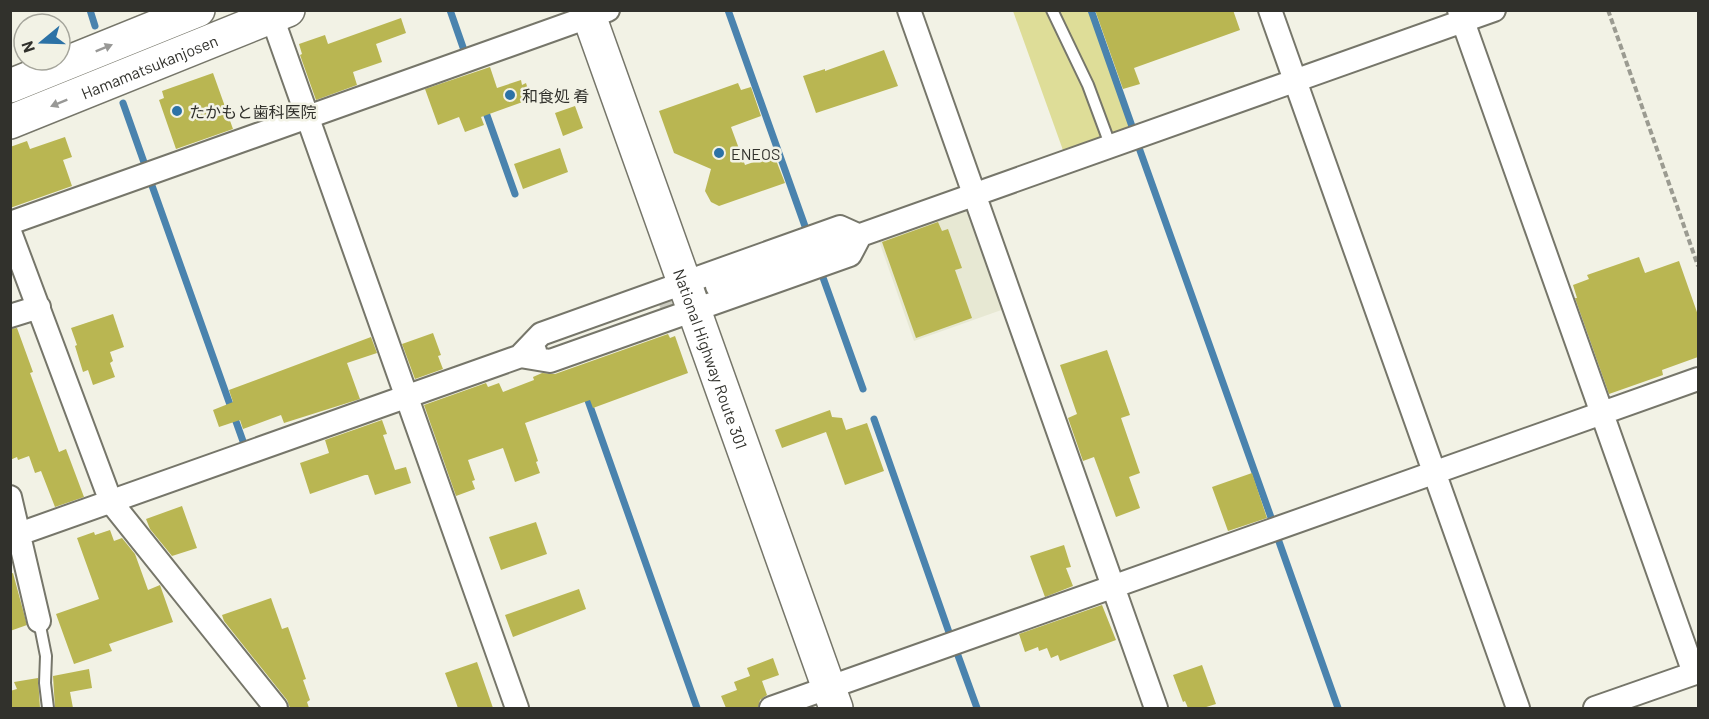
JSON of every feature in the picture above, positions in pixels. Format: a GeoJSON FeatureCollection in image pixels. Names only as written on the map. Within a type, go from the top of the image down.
{"type":"FeatureCollection","features":[{"type":"Feature","properties":{"kind":"main road","name":"Hamamatsukanjosen"},"geometry":{"type":"LineString","coordinates":[[10,86],[198,10]]}},
{"type":"Feature","properties":{"kind":"main road","name":"National Highway Route 301"},"geometry":{"type":"LineString","coordinates":[[595,13],[689,296],[832,698]]}},
{"type":"Feature","properties":{"kind":"main road","name":"Hamamatsukanjosen"},"geometry":{"type":"LineString","coordinates":[[10,122],[280,14]]}},
{"type":"Feature","properties":{"kind":"street"},"geometry":{"type":"LineString","coordinates":[[909,10],[1156,708]]}},
{"type":"Feature","properties":{"kind":"street"},"geometry":{"type":"LineString","coordinates":[[1270,10],[1518,708]]}},
{"type":"Feature","properties":{"kind":"street"},"geometry":{"type":"LineString","coordinates":[[717,286],[1295,81],[1461,16],[1494,10]]}},
{"type":"Feature","properties":{"kind":"street"},"geometry":{"type":"LineString","coordinates":[[10,223],[595,13]]}},
{"type":"Feature","properties":{"kind":"street"},"geometry":{"type":"LineString","coordinates":[[280,14],[307,117],[517,708]]}},
{"type":"Feature","properties":{"kind":"street"},"geometry":{"type":"LineString","coordinates":[[1461,16],[1696,673],[1595,708]]}},
{"type":"Feature","properties":{"kind":"street"},"geometry":{"type":"LineString","coordinates":[[520,356],[541,334],[689,296],[840,227],[860,236]]}},
{"type":"Feature","properties":{"kind":"street"},"geometry":{"type":"LineString","coordinates":[[10,232],[111,502],[276,708]]}},
{"type":"Feature","properties":{"kind":"street"},"geometry":{"type":"LineString","coordinates":[[10,316],[39,307]]}},
{"type":"Feature","properties":{"kind":"street"},"geometry":{"type":"LineString","coordinates":[[17,549],[111,502],[660,307]]}},
{"type":"Feature","properties":{"kind":"street"},"geometry":{"type":"LineString","coordinates":[[771,708],[832,698],[1113,587],[1698,379]]}},
{"type":"Feature","properties":{"kind":"street"},"geometry":{"type":"LineString","coordinates":[[10,497],[17,549],[39,621]]}},
{"type":"Feature","properties":{"kind":"lane"},"geometry":{"type":"LineString","coordinates":[[1052,10],[1088,85],[1111,147]]}},
{"type":"Feature","properties":{"kind":"lane"},"geometry":{"type":"LineString","coordinates":[[39,621],[46,656],[45,683],[48,708]]}},
{"type":"Feature","properties":{"kind":"path"},"geometry":{"type":"LineString","coordinates":[[1608,10],[1698,266]]}},
{"type":"Feature","properties":{"kind":"shaded area"},"geometry":{"type":"Polygon","coordinates":[[[1013,11],[1089,11],[1131,129],[1064,153],[1013,11]]]}},
{"type":"Feature","properties":{"kind":"shaded area"},"geometry":{"type":"Polygon","coordinates":[[[971,205],[1007,308],[914,341],[878,238],[971,205]]]}},
{"type":"Feature","properties":{"kind":"building"},"geometry":{"type":"Polygon","coordinates":[[[1095,10],[1233,10],[1240,30],[1134,68],[1140,84],[1123,89],[1095,10]]]}},
{"type":"Feature","properties":{"kind":"building"},"geometry":{"type":"Polygon","coordinates":[[[401,18],[406,33],[376,44],[382,62],[353,72],[357,85],[316,100],[300,55],[302,54],[299,44],[325,35],[328,44],[401,18]]]}},
{"type":"Feature","properties":{"kind":"building"},"geometry":{"type":"Polygon","coordinates":[[[884,50],[898,86],[816,113],[803,76],[825,69],[825,71],[884,50]]]}},
{"type":"Feature","properties":{"kind":"building"},"geometry":{"type":"Polygon","coordinates":[[[490,67],[497,88],[521,80],[522,85],[526,83],[531,99],[481,117],[484,125],[465,132],[459,117],[438,125],[425,89],[490,67]]]}},
{"type":"Feature","properties":{"kind":"building","name":"たかもと歯科医院"},"geometry":{"type":"Polygon","coordinates":[[[213,73],[233,129],[176,149],[159,100],[164,98],[162,91],[213,73]]]}},
{"type":"Feature","properties":{"kind":"building"},"geometry":{"type":"Polygon","coordinates":[[[738,83],[741,90],[751,87],[761,116],[731,127],[745,165],[774,155],[785,183],[719,206],[711,202],[705,191],[711,169],[674,153],[659,111],[738,83]]]}},
{"type":"Feature","properties":{"kind":"building"},"geometry":{"type":"Polygon","coordinates":[[[575,106],[583,128],[563,136],[555,113],[575,106]]]}},
{"type":"Feature","properties":{"kind":"building"},"geometry":{"type":"Polygon","coordinates":[[[65,137],[72,157],[63,160],[72,186],[10,208],[10,147],[27,141],[30,149],[65,137]]]}},
{"type":"Feature","properties":{"kind":"building"},"geometry":{"type":"Polygon","coordinates":[[[560,148],[568,172],[523,189],[514,164],[560,148]]]}},
{"type":"Feature","properties":{"kind":"building"},"geometry":{"type":"Polygon","coordinates":[[[938,222],[942,231],[948,229],[962,268],[955,270],[972,318],[916,338],[882,242],[938,222]]]}},
{"type":"Feature","properties":{"kind":"building"},"geometry":{"type":"Polygon","coordinates":[[[1639,257],[1645,273],[1679,261],[1698,315],[1698,357],[1662,370],[1663,375],[1609,394],[1575,298],[1577,298],[1573,285],[1589,279],[1587,275],[1639,257]]]}},
{"type":"Feature","properties":{"kind":"building"},"geometry":{"type":"Polygon","coordinates":[[[113,314],[124,347],[110,352],[113,361],[110,363],[115,377],[93,385],[88,370],[83,372],[71,328],[113,314]]]}},
{"type":"Feature","properties":{"kind":"building"},"geometry":{"type":"Polygon","coordinates":[[[17,328],[33,372],[30,373],[59,452],[66,449],[84,497],[55,507],[41,471],[35,473],[29,456],[10,460],[10,329],[17,328]]]}},
{"type":"Feature","properties":{"kind":"building"},"geometry":{"type":"Polygon","coordinates":[[[433,333],[441,355],[438,356],[443,369],[415,379],[402,344],[433,333]]]}},
{"type":"Feature","properties":{"kind":"building"},"geometry":{"type":"Polygon","coordinates":[[[668,334],[670,338],[675,336],[688,373],[593,408],[590,400],[525,423],[540,473],[515,482],[503,448],[468,460],[475,480],[472,481],[475,489],[456,496],[424,405],[486,383],[488,387],[499,383],[503,392],[534,380],[533,377],[542,373],[555,374],[668,334]]]}},
{"type":"Feature","properties":{"kind":"building"},"geometry":{"type":"Polygon","coordinates":[[[371,337],[377,353],[347,363],[360,399],[284,423],[281,415],[243,429],[240,420],[219,427],[213,410],[233,402],[229,390],[371,337]]]}},
{"type":"Feature","properties":{"kind":"building"},"geometry":{"type":"Polygon","coordinates":[[[1107,350],[1130,415],[1121,418],[1140,473],[1129,477],[1140,508],[1116,517],[1094,457],[1083,461],[1068,418],[1077,414],[1060,365],[1107,350]]]}},
{"type":"Feature","properties":{"kind":"building"},"geometry":{"type":"Polygon","coordinates":[[[830,410],[832,417],[842,418],[846,430],[867,423],[884,471],[845,485],[826,432],[782,448],[775,430],[830,410]]]}},
{"type":"Feature","properties":{"kind":"building"},"geometry":{"type":"Polygon","coordinates":[[[382,420],[387,434],[383,435],[395,470],[406,467],[411,483],[375,495],[368,475],[365,475],[310,494],[300,463],[329,453],[325,440],[382,420]]]}},
{"type":"Feature","properties":{"kind":"building"},"geometry":{"type":"Polygon","coordinates":[[[1252,473],[1267,518],[1228,531],[1212,487],[1252,473]]]}},
{"type":"Feature","properties":{"kind":"building"},"geometry":{"type":"Polygon","coordinates":[[[182,506],[197,548],[172,556],[150,529],[146,519],[182,506]]]}},
{"type":"Feature","properties":{"kind":"building"},"geometry":{"type":"Polygon","coordinates":[[[536,522],[547,554],[501,570],[489,537],[536,522]]]}},
{"type":"Feature","properties":{"kind":"building"},"geometry":{"type":"Polygon","coordinates":[[[110,530],[114,541],[122,538],[135,554],[148,590],[160,585],[173,622],[109,644],[112,651],[74,664],[56,614],[99,599],[77,538],[94,532],[95,535],[110,530]]]}},
{"type":"Feature","properties":{"kind":"building"},"geometry":{"type":"Polygon","coordinates":[[[1064,545],[1071,567],[1066,568],[1073,586],[1045,597],[1030,556],[1064,545]]]}},
{"type":"Feature","properties":{"kind":"building"},"geometry":{"type":"Polygon","coordinates":[[[13,573],[27,625],[10,631],[10,574],[13,573]]]}},
{"type":"Feature","properties":{"kind":"building"},"geometry":{"type":"Polygon","coordinates":[[[579,589],[586,609],[513,637],[505,615],[579,589]]]}},
{"type":"Feature","properties":{"kind":"building"},"geometry":{"type":"Polygon","coordinates":[[[271,598],[282,629],[288,627],[306,679],[303,680],[310,700],[307,702],[309,708],[290,708],[287,700],[224,621],[222,615],[271,598]]]}},
{"type":"Feature","properties":{"kind":"building"},"geometry":{"type":"Polygon","coordinates":[[[1102,605],[1116,640],[1060,661],[1058,655],[1051,658],[1047,648],[1039,651],[1038,647],[1025,652],[1019,634],[1102,605]]]}},
{"type":"Feature","properties":{"kind":"building"},"geometry":{"type":"Polygon","coordinates":[[[773,658],[779,675],[762,681],[767,695],[760,700],[758,708],[726,708],[721,696],[737,690],[734,682],[750,676],[747,668],[773,658]]]}},
{"type":"Feature","properties":{"kind":"building"},"geometry":{"type":"Polygon","coordinates":[[[477,662],[493,708],[458,708],[445,673],[477,662]]]}},
{"type":"Feature","properties":{"kind":"building"},"geometry":{"type":"Polygon","coordinates":[[[1202,665],[1216,704],[1203,708],[1188,708],[1185,701],[1183,702],[1173,675],[1202,665]]]}},
{"type":"Feature","properties":{"kind":"building"},"geometry":{"type":"Polygon","coordinates":[[[89,669],[92,688],[70,692],[73,708],[55,708],[53,676],[89,669]]]}},
{"type":"Feature","properties":{"kind":"building"},"geometry":{"type":"Polygon","coordinates":[[[38,678],[40,708],[10,708],[10,691],[17,689],[14,682],[38,678]]]}},
{"type":"Feature","properties":{"kind":"waterway"},"geometry":{"type":"LineString","coordinates":[[90,10],[95,26]]}},
{"type":"Feature","properties":{"kind":"waterway"},"geometry":{"type":"LineString","coordinates":[[450,10],[465,53]]}},
{"type":"Feature","properties":{"kind":"waterway"},"geometry":{"type":"LineString","coordinates":[[728,10],[806,229]]}},
{"type":"Feature","properties":{"kind":"waterway"},"geometry":{"type":"LineString","coordinates":[[1091,10],[1134,132]]}},
{"type":"Feature","properties":{"kind":"waterway"},"geometry":{"type":"LineString","coordinates":[[123,103],[146,168]]}},
{"type":"Feature","properties":{"kind":"waterway"},"geometry":{"type":"LineString","coordinates":[[484,107],[515,194]]}},
{"type":"Feature","properties":{"kind":"waterway"},"geometry":{"type":"LineString","coordinates":[[1138,145],[1273,523]]}},
{"type":"Feature","properties":{"kind":"waterway"},"geometry":{"type":"LineString","coordinates":[[150,180],[244,444]]}},
{"type":"Feature","properties":{"kind":"waterway"},"geometry":{"type":"LineString","coordinates":[[821,272],[863,389]]}},
{"type":"Feature","properties":{"kind":"waterway"},"geometry":{"type":"LineString","coordinates":[[585,392],[697,708]]}},
{"type":"Feature","properties":{"kind":"waterway"},"geometry":{"type":"LineString","coordinates":[[874,419],[951,638]]}},
{"type":"Feature","properties":{"kind":"waterway"},"geometry":{"type":"LineString","coordinates":[[1277,536],[1338,708]]}},
{"type":"Feature","properties":{"kind":"waterway"},"geometry":{"type":"LineString","coordinates":[[956,650],[977,708]]}},
{"type":"Feature","properties":{"kind":"tunnel"},"geometry":{"type":"LineString","coordinates":[[660,307],[717,286]]}},
{"type":"Feature","properties":{"kind":"place","name":"和食処 肴"},"geometry":{"type":"Point","coordinates":[510,95]}},
{"type":"Feature","properties":{"kind":"place","name":"たかもと歯科医院"},"geometry":{"type":"Point","coordinates":[177,111]}},
{"type":"Feature","properties":{"kind":"place","name":"ENEOS"},"geometry":{"type":"Point","coordinates":[719,153]}}]}
